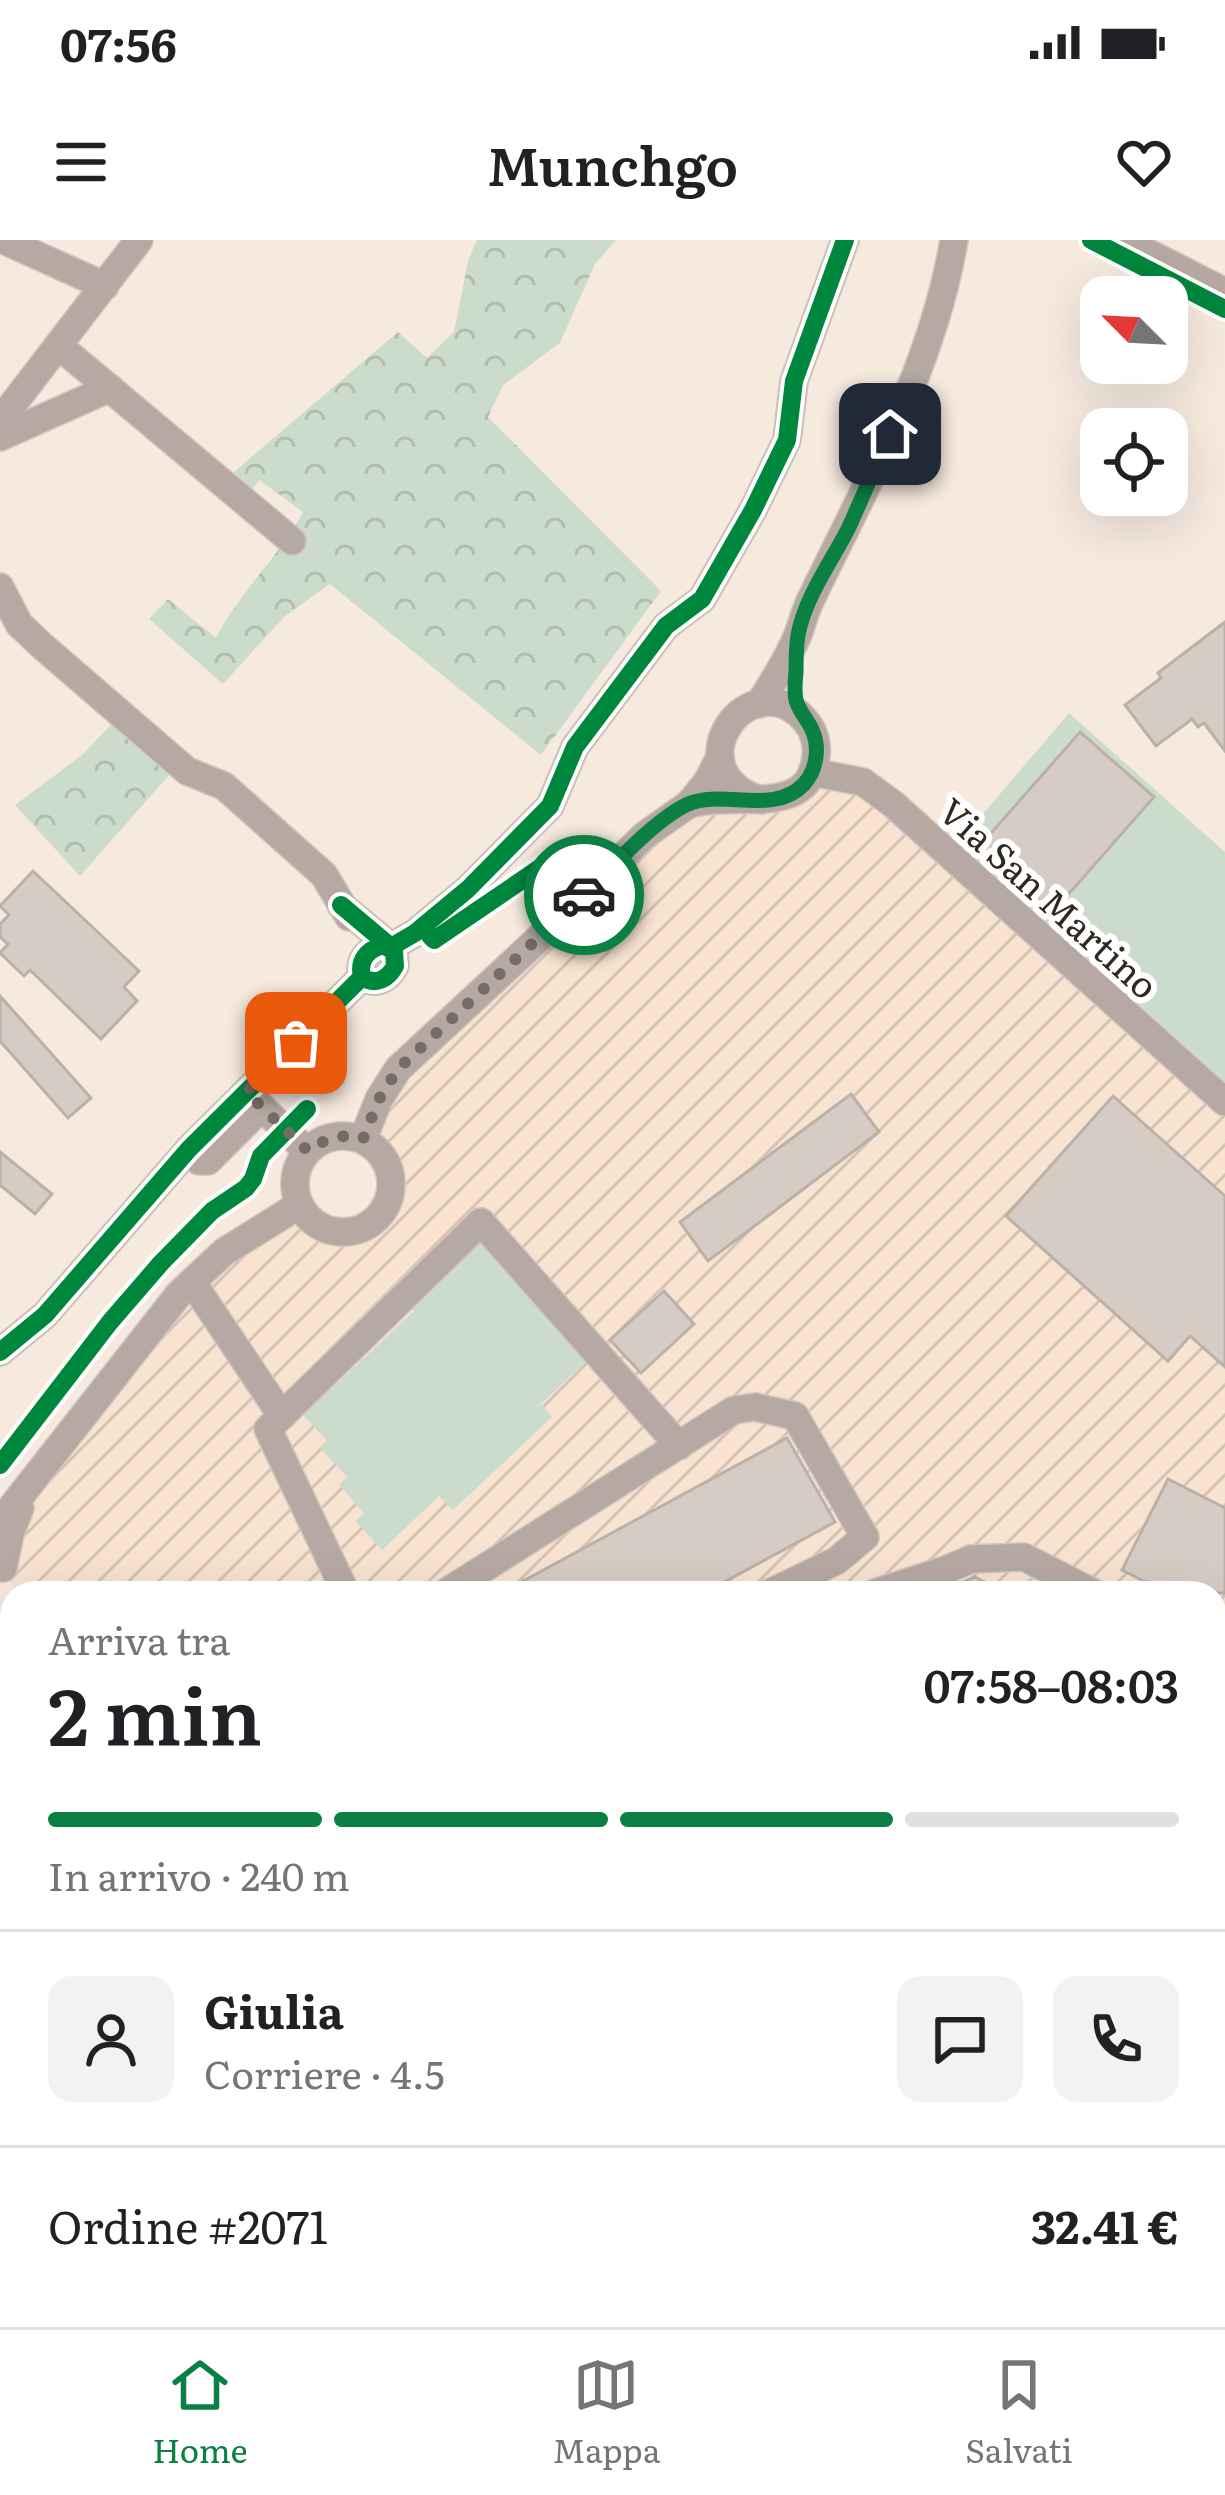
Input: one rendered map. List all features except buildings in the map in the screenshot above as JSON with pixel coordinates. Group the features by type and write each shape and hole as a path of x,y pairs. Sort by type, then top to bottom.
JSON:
{"street":[{"path":"3,240 105,286"},
{"path":"0,421 139,240"},
{"path":"391,947 416,933 468,889 550,806 575,747 666,626 702,599 787,440 794,381 845,240"},
{"path":"1132,242 1225,292"},
{"path":"759,704 798,634 903,406 956,247"},
{"path":"59,346 292,541"},
{"path":"0,437 110,388"},
{"path":"0,587 19,623 40,644 187,771 224,786 324,875 350,920 362,971 374,981 387,977 397,958 391,947 341,904"},
{"path":"689,804 777,799 803,785 812,772 816,757 813,731 797,706 795,693 798,634"},
{"path":"363,1139 398,1069 645,835 689,804 720,758 725,729 734,717 759,704 774,703 789,707 813,731"},
{"path":"720,758 734,786 761,800"},
{"name":"Via San Martino","path":"812,772 863,782 892,804 1225,1102"},
{"path":"0,1352 45,1316 189,1150 254,1099 362,971"},
{"path":"254,1099 308,1151"},
{"path":"329,1137 363,1139 388,1163 391,1194 383,1212 357,1231 322,1228 299,1205 295,1178 299,1164 308,1151 329,1137"},
{"path":"0,1522 179,1294 224,1252 299,1205"},
{"path":"340,1581 268,1429 481,1222 679,1446"},
{"path":"192,1282 282,1415"},
{"path":"464,1581 734,1410 755,1407 795,1416 865,1537 836,1561 795,1581"},
{"path":"7,1576 10,1534 26,1493"},
{"path":"942,1581 971,1558 1024,1557 1071,1581"}],"shaded area":[{"path":"838,775 1225,1102 1225,1581 10,1581 3,1568 25,1493 179,1294 299,1205 322,1228 339,1233 372,1224 391,1194 392,1178 388,1163 363,1139 379,1099 689,804"}],"green space":[{"path":"477,240 616,240 595,264 560,343 503,385 488,417 661,591 541,755 330,584 285,616 223,684 149,619 168,599 216,638 303,512 259,480 247,496 228,477 398,332 427,358 454,332 468,261"},
{"path":"1069,713 1225,852 1225,1082 959,842"},
{"path":"111,725 169,775 80,876 15,805 82,755"},
{"path":"479,1240 589,1359 541,1404 552,1417 453,1510 439,1496 382,1550 355,1521 364,1513 339,1485 347,1477 320,1448 327,1441 303,1415 414,1311 409,1305"}],"cycle path":[{"path":"341,905 391,947 468,889 550,806 575,747 666,626 702,599 753,510 787,440 794,381 845,240"},
{"path":"1091,240 1225,309"},
{"path":"430,936 434,940 556,857 575,855"},
{"path":"0,1352 45,1315 189,1149 362,977 361,966 368,953 383,945 394,951 395,966 385,978 362,977"},
{"path":"0,1465 110,1322 212,1211 246,1188 261,1156 307,1109"}],"way so far":[{"path":"296,1043 246,1092 308,1151 329,1137 363,1139 398,1069 584,895"}],"route":[{"path":"584,895 645,835 689,804 777,799 803,785 812,772 816,742 795,693 798,634 890,434"}]}
